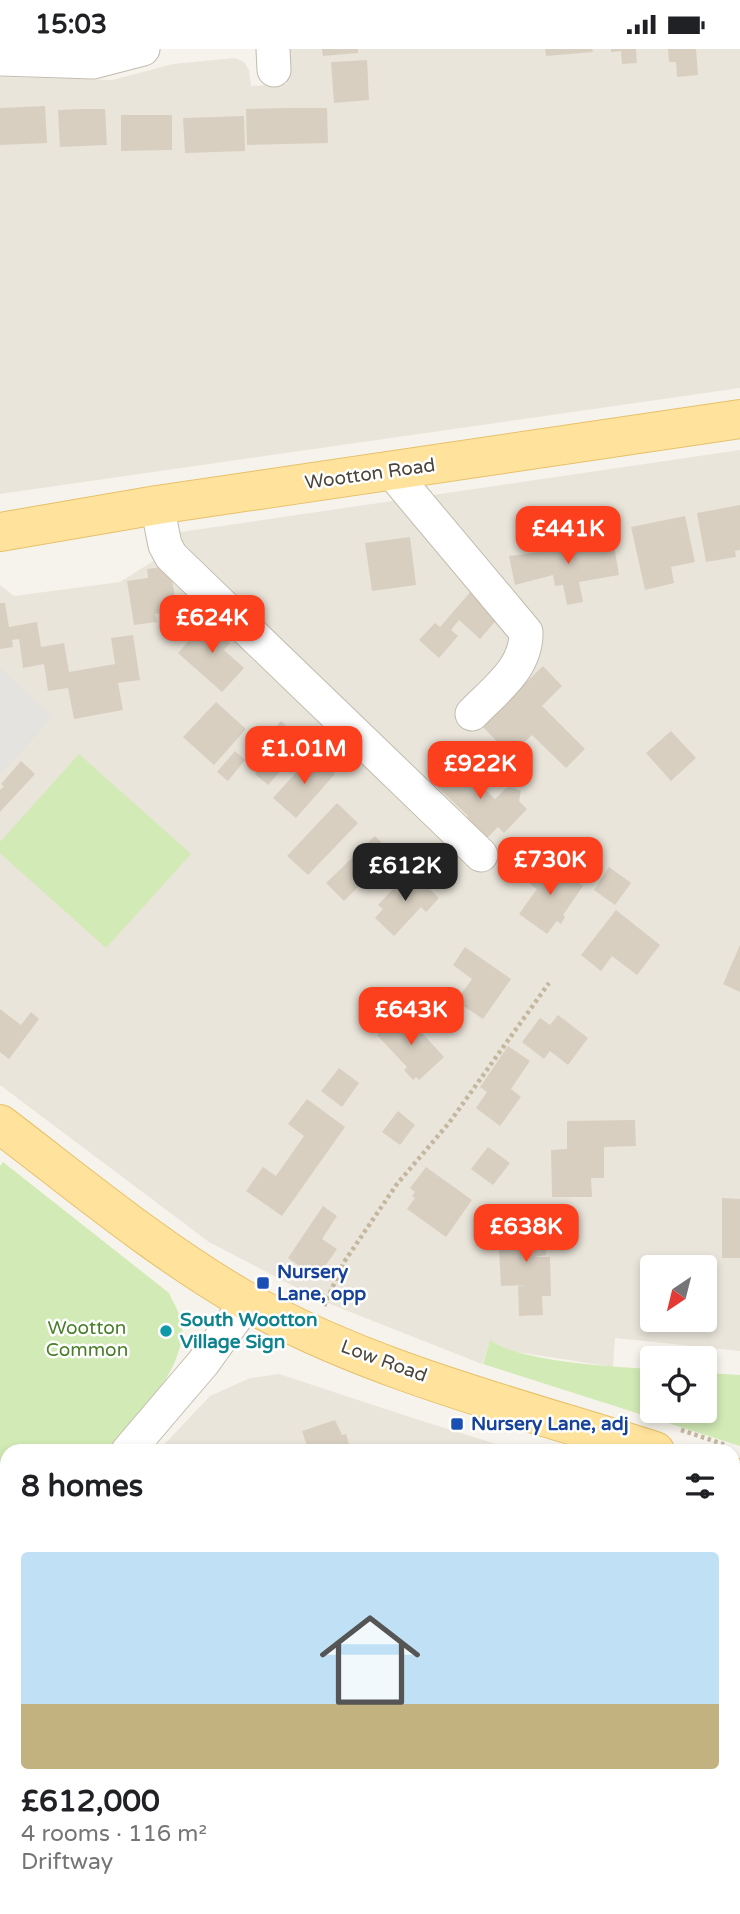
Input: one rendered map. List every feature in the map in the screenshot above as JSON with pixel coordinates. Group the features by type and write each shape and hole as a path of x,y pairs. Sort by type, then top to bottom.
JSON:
{"main road":[{"name":"Wootton Road","path":"0,532 156,505 740,419"},
{"name":"Low Road","path":"0,1124 143,1232 247,1301 322,1311 355,1352 475,1394 666,1440"}],"street":[{"path":"0,59 93,62 143,49"},
{"path":"391,471 526,632 524,655 519,665 472,714"},
{"path":"156,505 164,545 171,556 481,855"},
{"path":"134,1444 203,1363 247,1301"}],"path":[{"path":"322,1311 344,1262 397,1184 449,1123 549,983"}],"shaded area":[{"path":"286,49 740,49 740,388 0,494 0,77 112,80 173,64 235,58 244,62 249,70 251,86 287,84"},
{"path":"740,450 740,1351 717,1349 717,1346 615,1338 613,1367 511,1351 490,1341 482,1364 320,1300 209,1242 0,1085 0,585 14,596 120,582 158,558 174,533"},
{"path":"0,668 53,717 0,774"},
{"path":"279,1374 496,1444 165,1444 210,1396 250,1378"}],"green space":[{"path":"79,754 191,854 106,948 0,853 0,842"},
{"name":"Wootton Common","path":"3,1162 169,1293 179,1312 182,1324 177,1357 158,1392 118,1444 0,1444 0,1166"},
{"path":"490,1340 523,1354 544,1358 640,1368 640,1414 483,1364"},
{"path":"717,1374 740,1375 740,1444 668,1423 717,1423"}],"building":[{"path":"322,49 358,49 358,53 323,56"},
{"path":"545,49 592,49 593,52 546,56"},
{"path":"611,49 636,49 637,63 622,64 621,51 611,52"},
{"path":"668,49 696,49 698,75 677,77 676,62 669,62"},
{"path":"367,60 369,100 334,103 331,62"},
{"path":"45,106 47,143 0,145 0,108"},
{"path":"327,108 328,143 247,145 246,109"},
{"path":"105,109 107,145 60,147 58,110"},
{"path":"121,115 172,115 172,150 121,151"},
{"path":"244,116 245,151 185,153 183,118"},
{"path":"740,505 740,550 735,551 736,557 706,562 697,513"},
{"path":"685,516 695,562 671,567 674,583 645,590 631,527"},
{"path":"410,537 416,585 372,591 365,543"},
{"path":"574,537 576,546 613,539 619,575 579,582 583,602 567,605 563,585 555,586 553,575 515,585 509,556 548,551 548,548 562,546 561,539"},
{"path":"170,566 177,610 155,614 157,622 134,625 127,581 148,578 147,569"},
{"path":"472,590 501,615 480,639 459,620 451,630 458,636 439,658 419,640 435,623 440,627"},
{"path":"0,603 5,603 9,627 37,622 41,647 64,643 69,672 115,664 111,638 133,635 140,680 118,683 123,710 74,719 68,688 48,691 44,664 23,668 19,639 12,640 13,647 0,649"},
{"path":"213,613 223,622 216,630 230,643 224,650 244,668 222,692 178,653"},
{"path":"543,666 562,686 542,706 585,749 566,768 532,735 511,756 482,726"},
{"path":"216,702 246,729 214,765 183,737"},
{"path":"281,721 305,743 268,785 255,774 261,767 250,756"},
{"path":"671,731 696,758 671,781 646,753"},
{"path":"235,751 245,760 228,781 217,772"},
{"path":"313,754 335,774 296,818 273,798"},
{"path":"453,759 495,799 506,788 512,787 521,791 519,801 527,809 504,833 498,827 485,840 464,820 468,816 432,782"},
{"path":"21,761 35,774 0,812 0,790 4,786 1,784"},
{"path":"337,803 358,823 308,875 287,856"},
{"path":"375,836 400,861 375,886 368,877 344,901 326,883"},
{"path":"530,851 542,859 531,874 520,866"},
{"path":"547,860 583,886 563,915 565,917 561,924 557,921 547,934 519,914 537,889 530,884"},
{"path":"609,867 631,883 615,905 594,890"},
{"path":"410,871 439,898 426,912 421,907 394,936 375,918 383,909 378,905"},
{"path":"616,910 660,945 637,975 612,956 601,971 581,955"},
{"path":"740,945 740,992 723,984"},
{"path":"465,947 511,979 483,1019 456,1001 472,979 453,965"},
{"path":"0,1009 21,1025 31,1012 39,1019 9,1059 0,1052"},
{"path":"403,1012 444,1057 419,1080 416,1077 413,1080 404,1070 407,1067 377,1035"},
{"path":"558,1015 588,1038 568,1065 550,1051 544,1059 522,1042 540,1018 550,1025"},
{"path":"508,1046 530,1061 511,1089 521,1097 500,1126 476,1108 487,1092 480,1087"},
{"path":"339,1068 359,1083 342,1107 321,1091"},
{"path":"307,1099 345,1127 282,1216 246,1191 263,1167 276,1176 304,1136 288,1124"},
{"path":"398,1111 415,1125 400,1145 382,1132"},
{"path":"635,1120 636,1146 604,1147 604,1178 591,1178 592,1197 552,1197 551,1150 567,1149 567,1121"},
{"path":"488,1147 510,1163 493,1185 471,1169"},
{"path":"426,1167 472,1200 446,1237 407,1209 415,1198 412,1196 415,1192 410,1188"},
{"path":"722,1198 740,1199 740,1258 722,1258"},
{"path":"323,1206 337,1216 322,1239 337,1249 317,1278 288,1258"},
{"path":"512,1218 538,1218 538,1230 545,1230 546,1255 534,1257 550,1257 551,1296 542,1296 543,1315 519,1316 518,1286 527,1285 501,1286 498,1229 513,1229"},
{"path":"335,1420 342,1435 346,1434 349,1444 306,1444 302,1431"}],"place":[{"name":"Nursery Lane, opp","path":"263,1283"},
{"name":"South Wootton Village Sign","path":"166,1331"},
{"name":"Nursery Lane, adj","path":"457,1424"}]}
